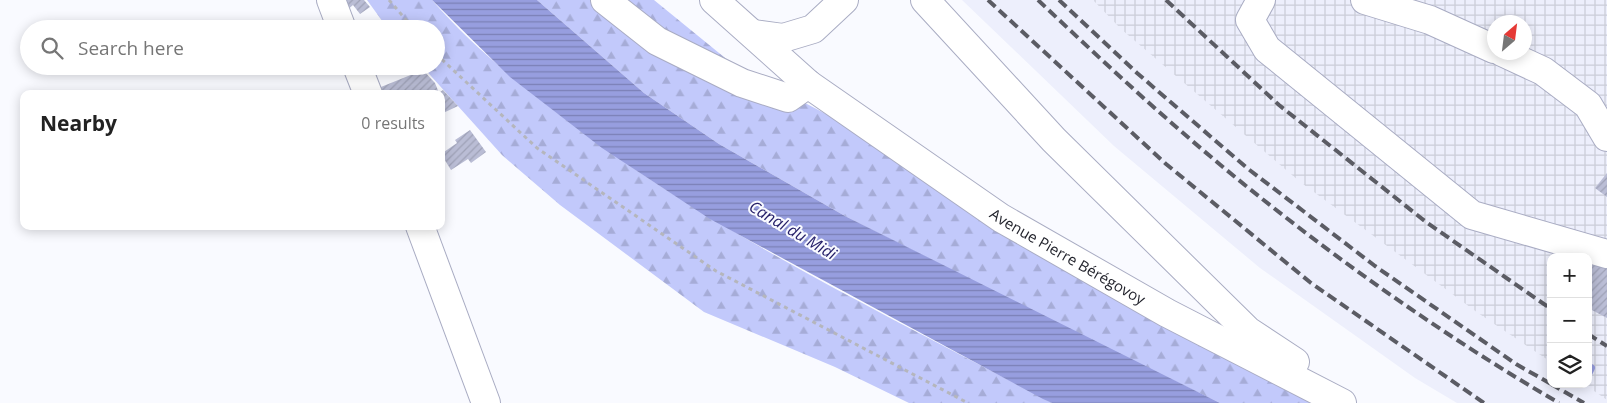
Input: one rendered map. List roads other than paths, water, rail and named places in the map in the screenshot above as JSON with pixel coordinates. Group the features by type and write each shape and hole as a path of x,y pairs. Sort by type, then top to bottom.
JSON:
{"main road":[{"path":"331,0 339,20"},
{"path":"605,0 657,41 742,83 788,98 808,84"},
{"name":"Avenue Pierre Bérégovoy","path":"714,0 808,84 1001,218 1167,313 1342,403"},
{"path":"753,34 783,38 813,29 844,0"},
{"path":"925,0 1054,140 1248,331 1356,403"},
{"path":"1262,0 1250,20 1267,48 1472,215 1607,254"},
{"path":"1365,0 1430,20 1487,46"},
{"path":"1519,60 1543,71 1588,105 1607,137"},
{"path":"361,75 366,90"},
{"path":"421,230 486,403"}],"water":[{"name":"Canal du Midi","path":"432,0 537,0 644,93 719,144 845,216 1220,403 1052,403 1043,399 710,219 602,148 510,77"}],"railway":[{"path":"988,0 1166,164 1311,283 1484,403"},
{"path":"1038,0 1171,122 1217,162 1298,227 1427,320 1559,403"},
{"path":"1059,0 1137,73 1247,168 1375,266 1516,364 1547,382"},
{"path":"1166,0 1279,105 1426,222 1547,306"},
{"path":"1592,337 1607,346"},
{"path":"1558,388 1584,403"}]}
